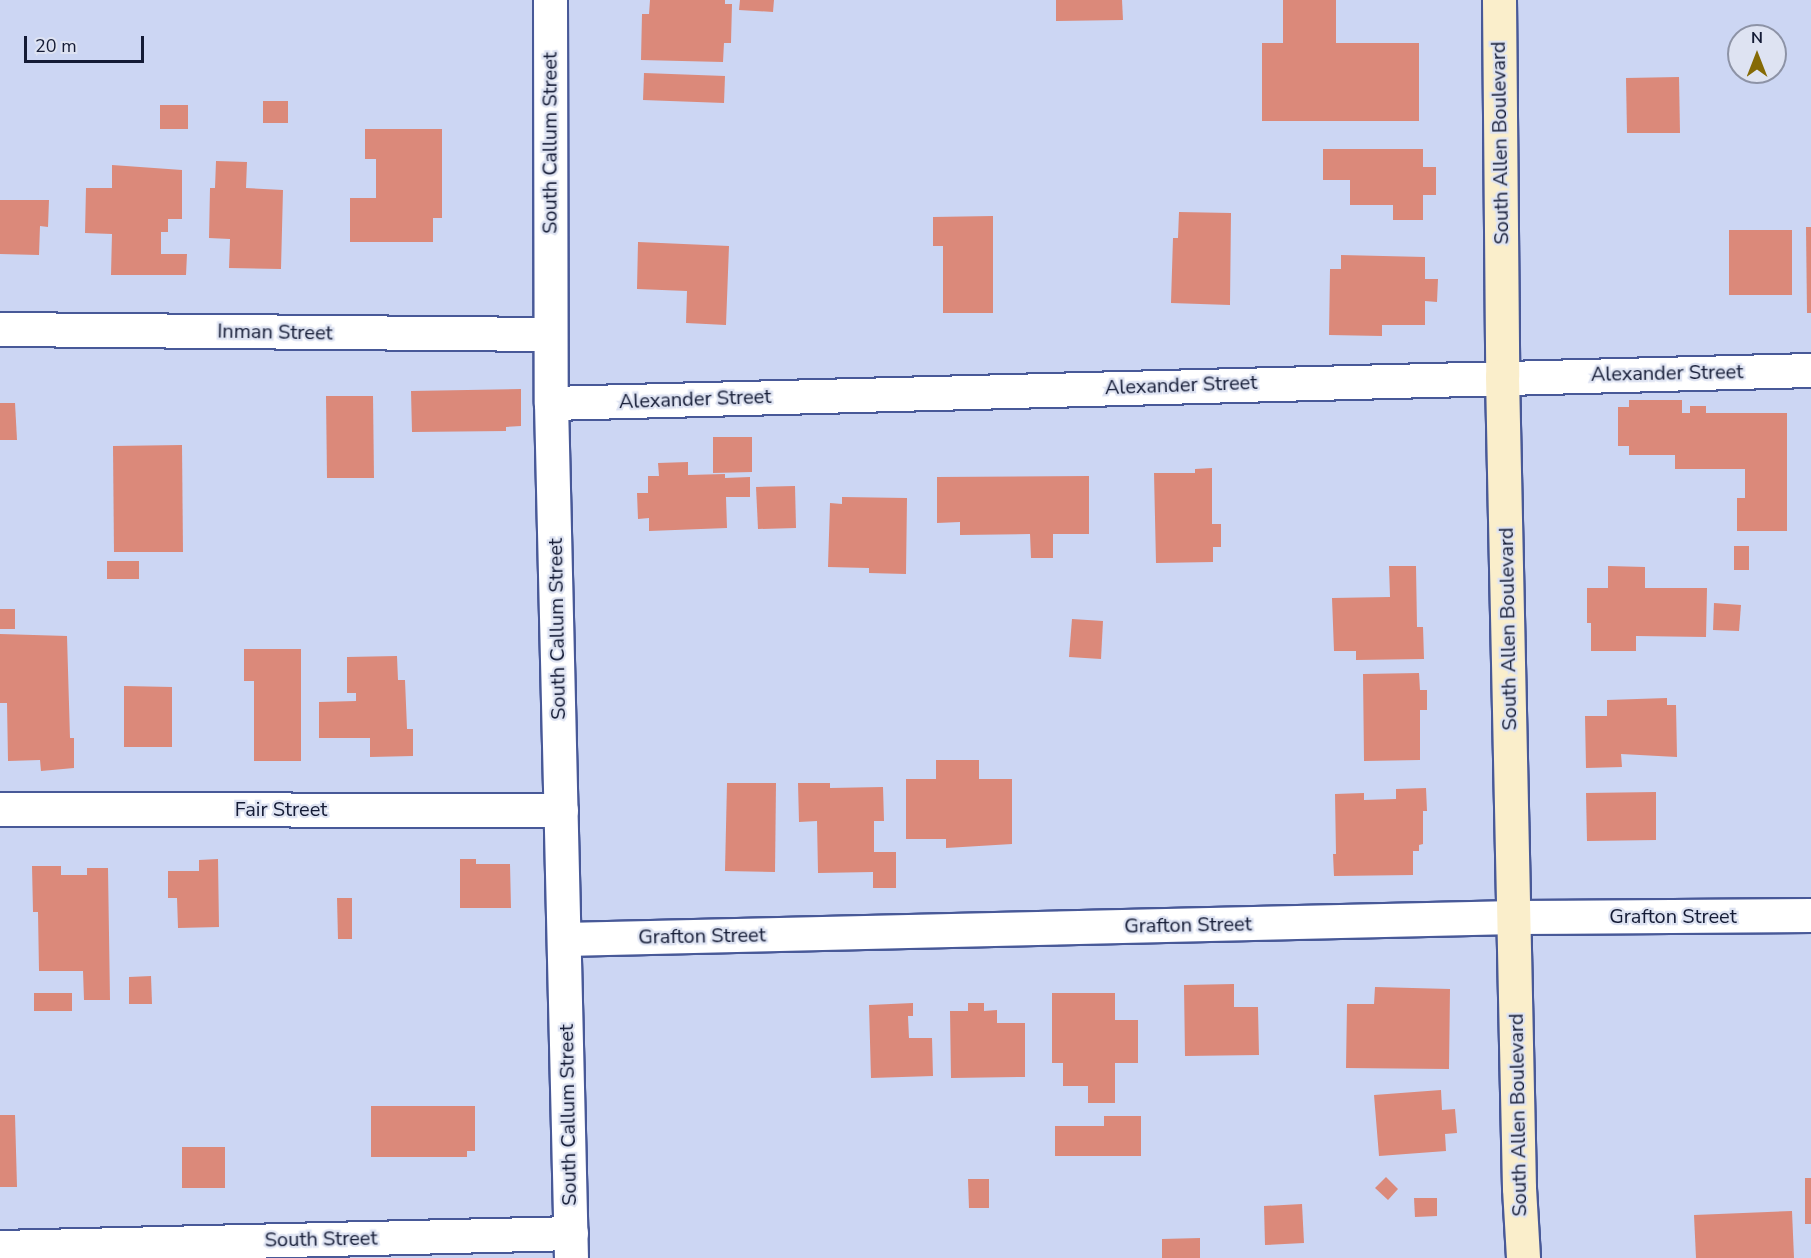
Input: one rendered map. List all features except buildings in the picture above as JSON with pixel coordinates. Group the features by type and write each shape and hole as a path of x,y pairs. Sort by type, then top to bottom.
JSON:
{"street":[{"name":"South Callum Street","path":"550,0 551,403 571,1246"},
{"name":"South Allen Boulevard","path":"1499,0 1502,376 1519,1188 1523,1258"},
{"name":"Inman Street","path":"0,329 550,334"},
{"name":"Alexander Street","path":"551,403 1502,376 1811,370"},
{"name":"Fair Street","path":"0,809 561,810"},
{"name":"Grafton Street","path":"564,939 1515,917 1811,915"},
{"name":"South Street","path":"0,1247 571,1246"}]}
